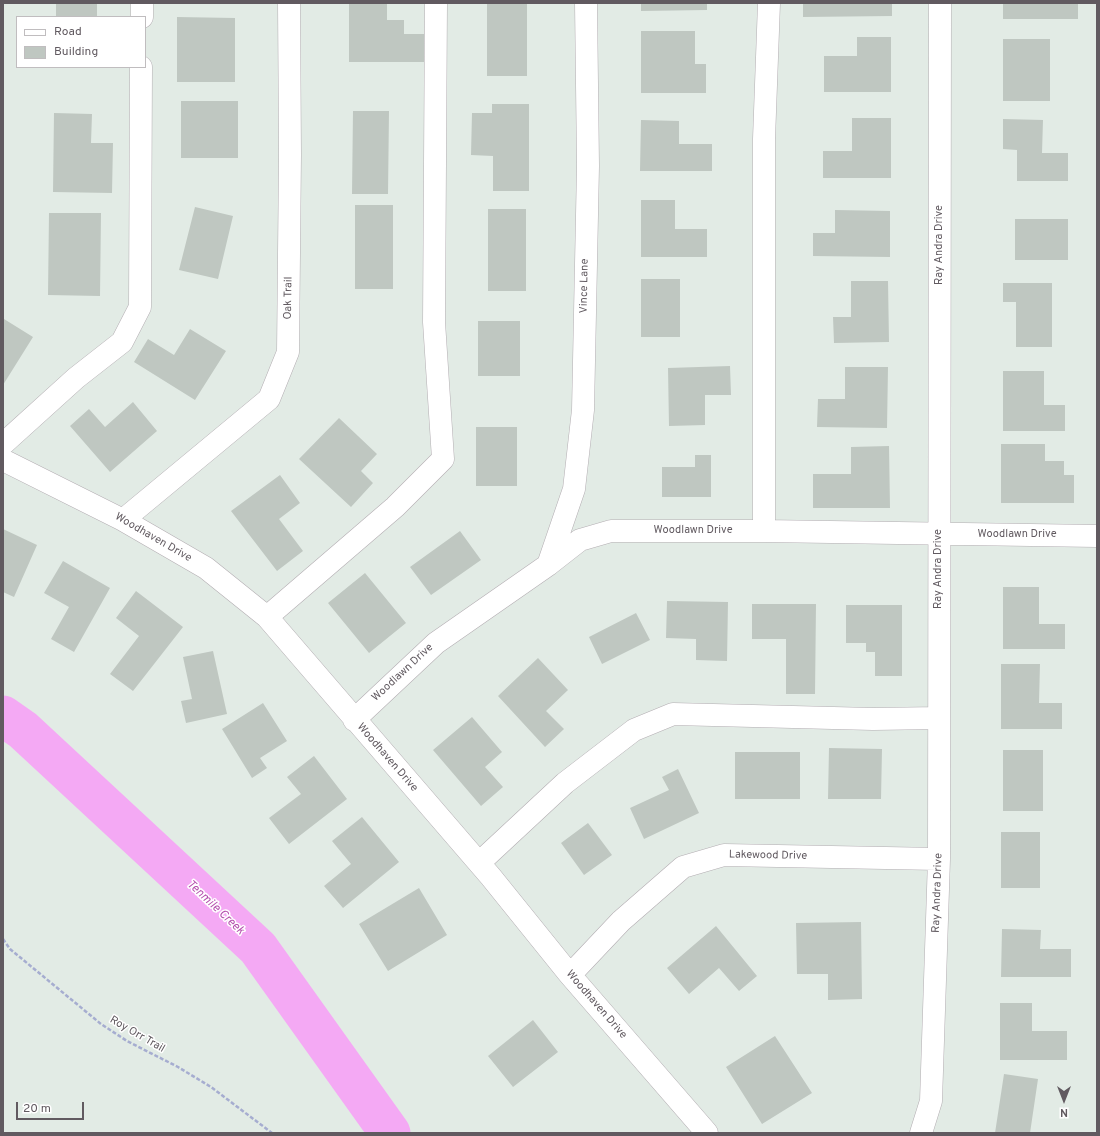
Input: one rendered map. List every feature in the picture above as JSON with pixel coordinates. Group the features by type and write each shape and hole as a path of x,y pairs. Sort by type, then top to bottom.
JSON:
{"street":[{"path":"142,3 142,16"},
{"name":"Oak Trail","path":"123,520 269,399 288,352 290,155 289,3"},
{"path":"267,617 395,507 443,459 434,322 436,3"},
{"name":"Vince Lane","path":"548,565 574,489 583,410 588,166 586,3"},
{"path":"764,531 764,139 769,3"},
{"name":"Ray Andra Drive","path":"921,1133 931,1101 939,859 940,3"},
{"path":"3,444 76,378 122,342 140,307 141,68"},
{"name":"Woodhaven Drive","path":"3,460 123,520 206,568 267,617 354,720 479,863 570,975 707,1133"},
{"name":"Woodlawn Drive","path":"354,720 436,643 548,565 580,540 611,531 764,531 940,535 1097,536"},
{"path":"479,863 564,783 634,730 673,714 873,719 939,718"},
{"name":"Lakewood Drive","path":"570,975 622,921 684,867 724,855 939,859"}],"path":[{"name":"Roy Orr Trail","path":"3,939 10,949 101,1024 127,1040 178,1067 210,1087 272,1133"}],"building":[{"path":"56,3 97,3 97,16 56,16"},
{"path":"349,3 387,3 387,20 404,20 404,34 424,34 424,62 349,62"},
{"path":"487,3 527,3 527,76 487,76"},
{"path":"641,3 707,3 707,10 641,11"},
{"path":"803,3 892,3 892,16 803,17"},
{"path":"1003,3 1078,3 1078,19 1003,19"},
{"path":"177,17 235,18 235,82 177,82"},
{"path":"641,31 695,31 695,64 706,64 706,93 641,93"},
{"path":"857,37 891,37 891,92 824,92 824,56 857,56"},
{"path":"1003,39 1050,39 1050,101 1003,101"},
{"path":"181,101 238,101 238,158 181,158"},
{"path":"492,104 529,104 529,191 493,191 493,156 471,155 472,113 492,113"},
{"path":"353,111 389,111 388,194 352,194"},
{"path":"54,113 92,114 91,143 113,143 112,193 53,192"},
{"path":"852,118 891,118 891,178 823,178 823,151 852,151"},
{"path":"1003,119 1043,120 1042,153 1068,153 1068,181 1017,181 1017,150 1003,149"},
{"path":"641,120 679,121 679,144 712,144 712,171 640,171"},
{"path":"641,200 675,200 675,229 707,229 707,257 641,257"},
{"path":"355,205 393,205 393,289 355,289"},
{"path":"195,207 233,216 218,279 179,270"},
{"path":"488,209 526,209 526,291 488,291"},
{"path":"835,210 890,211 890,257 813,256 813,233 835,233"},
{"path":"49,213 101,213 100,296 48,295"},
{"path":"1015,219 1068,219 1068,260 1015,260"},
{"path":"641,279 680,279 680,337 641,337"},
{"path":"851,281 888,281 889,342 834,343 833,317 851,317"},
{"path":"1003,283 1052,283 1052,347 1016,347 1016,302 1003,302"},
{"path":"4,319 33,337 3,385 3,320"},
{"path":"478,321 520,321 520,376 478,376"},
{"path":"190,329 226,351 195,400 134,362 148,339 174,355"},
{"path":"730,366 731,395 705,395 705,425 669,426 668,368"},
{"path":"845,367 888,367 887,428 817,427 818,399 845,399"},
{"path":"1003,371 1044,371 1044,405 1065,405 1065,431 1003,431"},
{"path":"133,402 157,431 110,472 70,426 89,409 105,427"},
{"path":"339,418 377,454 361,471 373,483 351,507 299,459"},
{"path":"476,427 517,427 517,486 476,486"},
{"path":"1001,444 1045,444 1045,461 1064,461 1064,475 1074,475 1074,503 1001,503"},
{"path":"889,446 890,508 813,508 813,474 851,474 851,447"},
{"path":"695,455 711,455 711,497 662,497 662,467 695,467"},
{"path":"280,475 300,503 279,519 303,551 277,571 231,511"},
{"path":"3,529 37,545 14,597 3,592"},
{"path":"460,531 481,560 431,595 410,567"},
{"path":"63,561 110,588 74,652 51,639 69,607 44,593"},
{"path":"365,573 406,623 369,653 328,603"},
{"path":"1003,587 1039,587 1039,624 1065,624 1065,649 1003,649"},
{"path":"136,591 183,627 133,691 110,674 139,636 116,618"},
{"path":"667,601 728,602 727,661 696,660 696,639 666,638"},
{"path":"752,604 816,604 815,694 786,694 786,639 752,639"},
{"path":"846,605 902,605 902,676 875,676 875,652 866,652 866,643 846,643"},
{"path":"636,613 650,640 602,664 589,637"},
{"path":"213,651 227,714 186,723 181,701 192,699 183,657"},
{"path":"538,658 568,690 546,711 564,729 545,747 498,696"},
{"path":"1001,664 1040,664 1039,703 1062,703 1062,729 1001,729"},
{"path":"263,703 287,741 260,758 267,768 252,778 222,729"},
{"path":"472,717 502,752 485,767 503,787 481,806 433,750"},
{"path":"829,748 882,749 881,799 828,799"},
{"path":"1003,750 1043,750 1043,811 1003,811"},
{"path":"735,752 800,752 800,799 735,799"},
{"path":"314,756 347,799 289,844 269,818 301,794 287,777"},
{"path":"678,769 699,813 644,839 630,808 669,790 662,777"},
{"path":"362,817 399,862 343,908 324,886 351,864 332,841"},
{"path":"588,823 612,855 584,875 561,843"},
{"path":"1001,832 1040,832 1040,888 1001,888"},
{"path":"419,888 447,935 388,971 359,924"},
{"path":"861,922 862,999 828,1000 828,974 797,974 796,923"},
{"path":"716,926 757,976 739,991 719,968 689,994 667,968"},
{"path":"1002,929 1041,930 1040,949 1071,949 1071,977 1001,977"},
{"path":"1000,1003 1032,1003 1032,1031 1067,1031 1067,1060 1000,1060"},
{"path":"533,1020 558,1052 513,1087 488,1056"},
{"path":"775,1036 812,1093 762,1124 726,1067"},
{"path":"1004,1074 1038,1079 1030,1133 995,1133"}],"waterway":[{"name":"Tenmile Creek","path":"3,716 23,730 258,948 390,1133"}]}
